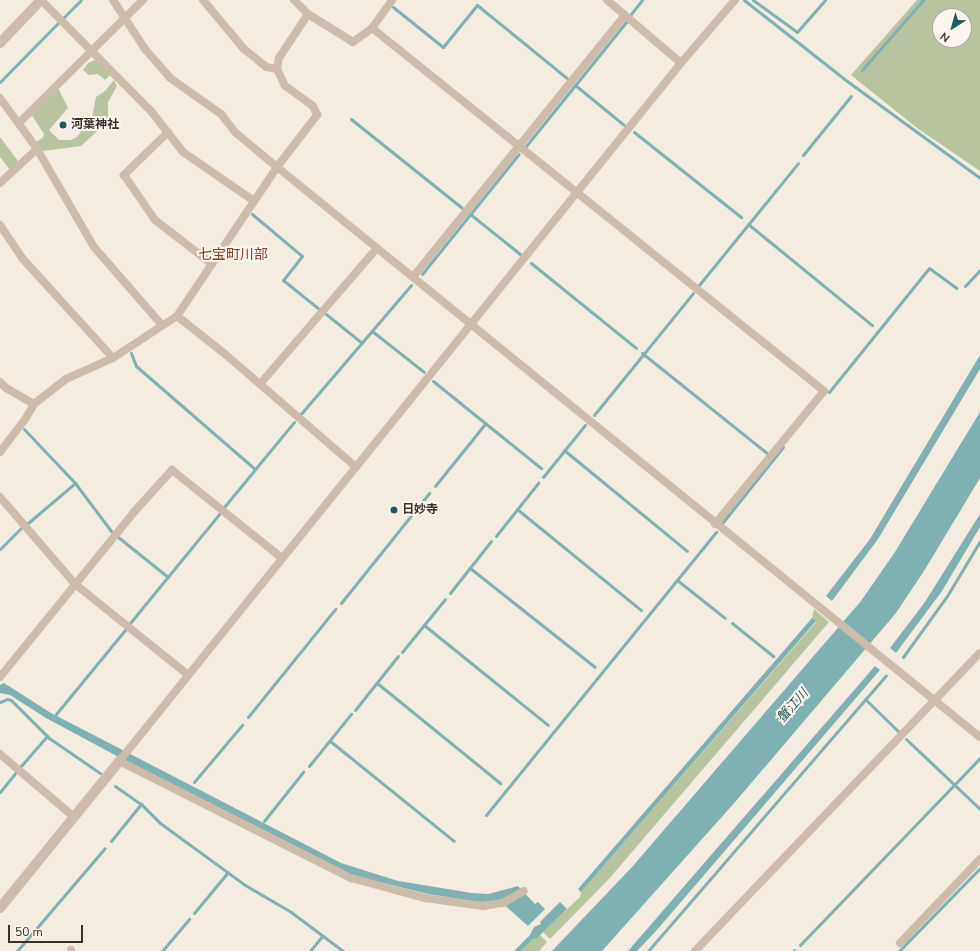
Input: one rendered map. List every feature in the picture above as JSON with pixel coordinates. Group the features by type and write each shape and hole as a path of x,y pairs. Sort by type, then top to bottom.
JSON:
{"street":[{"path":"0,43 41,0 151,111 183,152 254,201"},
{"path":"113,0 145,49 170,78 221,114 236,133 277,167 472,323 715,524 980,736"},
{"path":"19,123 143,0"},
{"path":"203,0 244,49 266,67 276,69"},
{"path":"294,0 308,14 352,42 372,28 392,0"},
{"path":"607,0 681,63"},
{"path":"0,908 681,63 735,0"},
{"path":"0,452 26,418 34,404 66,379 113,358 161,324 177,316 277,167 316,115 313,106 285,86 276,69 280,58 308,14"},
{"path":"413,277 625,16"},
{"path":"372,28 824,392 715,524"},
{"path":"0,98 37,149 94,247 161,324"},
{"path":"168,132 124,174 155,220 212,264"},
{"path":"0,183 37,149"},
{"path":"0,225 22,258 113,358"},
{"path":"260,384 377,248"},
{"path":"177,316 260,384 297,418 356,467"},
{"path":"0,382 6,388 34,404"},
{"path":"0,677 75,584 172,470 282,558"},
{"path":"0,497 75,584 188,675"},
{"path":"695,951 980,653"},
{"path":"0,754 74,817"},
{"path":"122,757 351,878 425,898 483,906 503,904 524,892"},
{"path":"900,943 980,860"}],"green space":[{"path":"917,0 980,0 980,171 917,128 851,75"},
{"path":"95,60 111,74 105,80 98,74 89,75 83,70 88,63"},
{"path":"114,80 117,86 108,102 108,121 81,146 43,151 36,142 43,138 44,134 31,114 58,88 68,108 49,130 59,140 71,140 77,137 92,117 96,97 105,91"},
{"path":"0,137 18,161 10,170 0,157"},
{"path":"814,609 829,622 608,880 550,939 543,932 580,897 581,892 816,622 812,618"},
{"path":"540,935 547,942 539,951 521,951 533,939"}],"water":[{"path":"980,355 980,369 878,539 832,601 826,596 870,539"},
{"name":"蟹江川","path":"980,412 980,478 924,571 896,613 736,801 602,951 552,951 632,867 861,601 895,552"},
{"path":"980,514 980,527 942,591 896,653 890,648 925,602"},
{"path":"812,618 816,621 581,892 578,889"},
{"path":"875,666 880,670 656,931 637,951 628,951"},
{"path":"4,683 51,713 341,863 398,881 472,893 488,894 518,886 535,904 538,902 545,909 528,926 500,901 479,902 428,894 351,875 128,762 46,718 10,695 0,693 0,685"},
{"path":"560,902 567,909 521,951 514,951 530,935 534,927 541,924 540,922"}],"waterway":[{"path":"63,18 81,0"},
{"path":"631,14 642,0"},
{"path":"744,0 847,81 980,178"},
{"path":"753,0 797,32 825,0"},
{"path":"862,70 923,0"},
{"path":"393,7 443,47 477,5 568,79"},
{"path":"526,146 627,21"},
{"path":"0,82 58,23"},
{"path":"575,85 624,125"},
{"path":"803,155 851,96"},
{"path":"351,119 462,208"},
{"path":"634,132 741,217"},
{"path":"422,274 519,154"},
{"path":"699,285 798,163"},
{"path":"252,214 302,256 283,280 319,309"},
{"path":"470,214 520,254"},
{"path":"748,224 872,325"},
{"path":"531,263 636,348"},
{"path":"829,392 929,268 957,288"},
{"path":"965,286 980,270"},
{"path":"300,415 411,285"},
{"path":"594,415 693,293"},
{"path":"326,314 362,343"},
{"path":"372,331 424,372"},
{"path":"131,353 136,366 255,469"},
{"path":"642,353 768,454"},
{"path":"433,381 541,468"},
{"path":"224,507 294,422"},
{"path":"435,486 484,425"},
{"path":"543,477 585,425"},
{"path":"24,429 75,483"},
{"path":"723,522 783,447"},
{"path":"564,450 687,551"},
{"path":"28,523 75,483 111,531"},
{"path":"496,536 538,483"},
{"path":"341,603 429,493"},
{"path":"517,509 641,610"},
{"path":"130,623 220,513"},
{"path":"0,549 21,528"},
{"path":"486,815 716,532"},
{"path":"118,537 168,577"},
{"path":"450,593 491,541"},
{"path":"903,657 947,596 980,541"},
{"path":"470,568 595,667"},
{"path":"677,580 725,618"},
{"path":"402,652 445,599"},
{"path":"248,717 335,609"},
{"path":"732,623 773,656"},
{"path":"424,625 548,725"},
{"path":"56,714 125,630"},
{"path":"355,710 398,656"},
{"path":"648,951 886,675"},
{"path":"377,683 500,783"},
{"path":"0,702 7,699 11,700 49,738 100,773"},
{"path":"865,699 899,732"},
{"path":"309,766 351,714"},
{"path":"194,782 242,725"},
{"path":"21,766 47,736"},
{"path":"906,739 980,809"},
{"path":"330,741 454,841"},
{"path":"800,945 980,758"},
{"path":"0,792 16,772"},
{"path":"264,821 303,772"},
{"path":"115,786 141,804 160,823 245,885 291,912 343,951"},
{"path":"111,841 141,804"},
{"path":"17,951 105,848"},
{"path":"899,951 980,868"},
{"path":"194,913 228,872"},
{"path":"162,951 189,919"},
{"path":"310,951 322,936"}],"place":[{"name":"河葉神社","path":"63,125"},
{"name":"日妙寺","path":"394,510"}],"district":[{"name":"七宝町川部","path":"233,255"}]}
